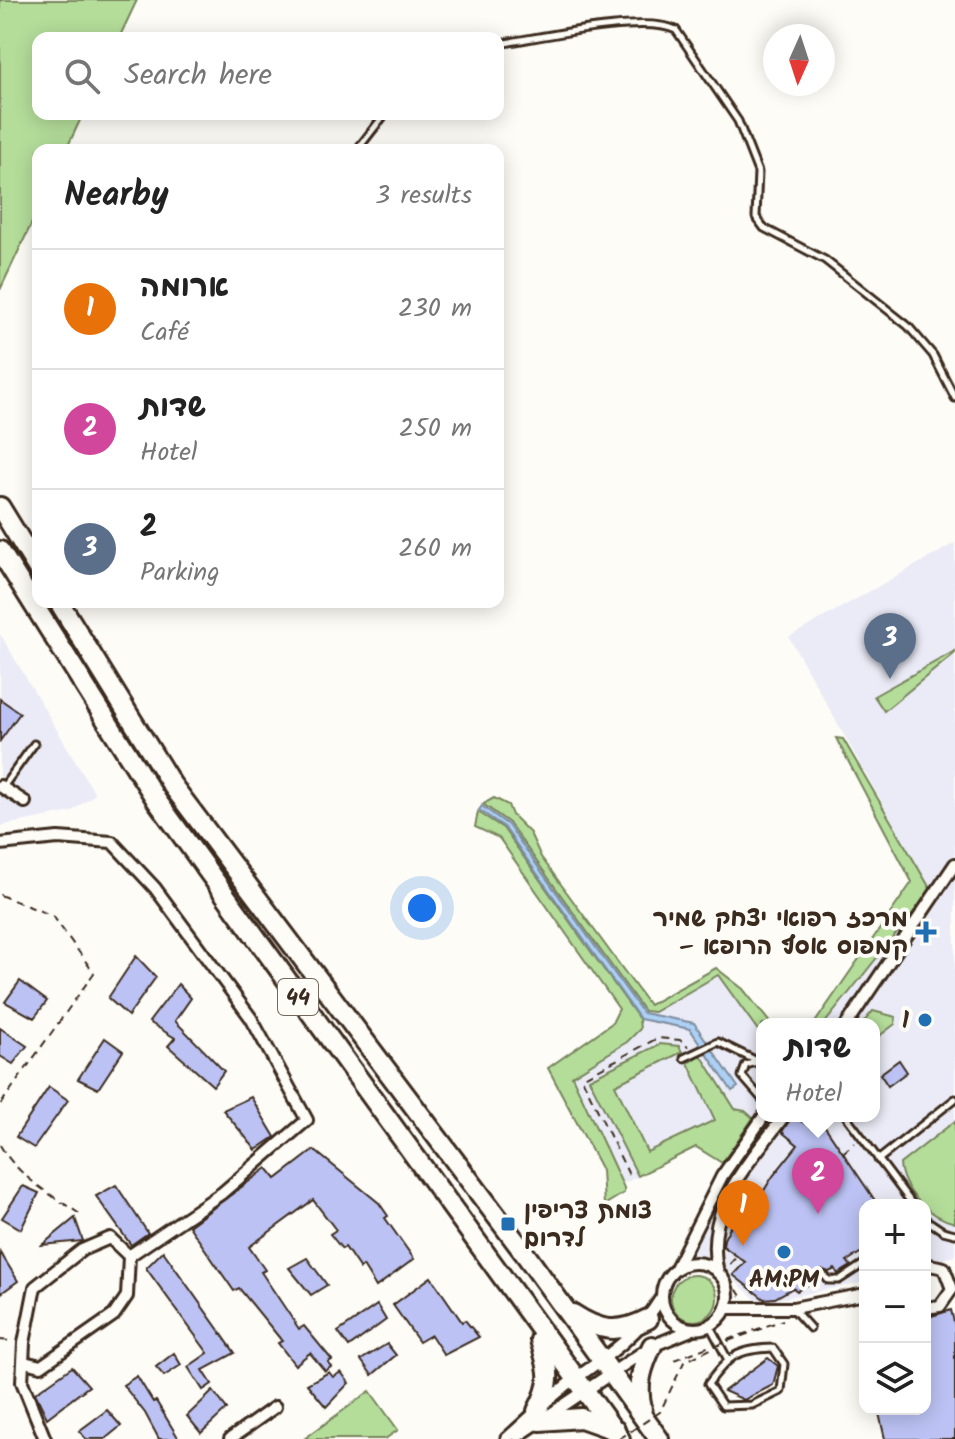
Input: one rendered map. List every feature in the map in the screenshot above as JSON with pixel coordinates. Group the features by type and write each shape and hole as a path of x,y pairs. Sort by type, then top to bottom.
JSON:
{"highway":[{"path":"5,515 32,531"},
{"path":"5,515 32,559"},
{"name":"44","path":"0,551 32,602"},
{"name":"44","path":"36,608 157,801 535,1326 618,1436"},
{"name":"44","path":"63,608 172,785 659,1439"},
{"path":"561,1306 603,1330 617,1331 648,1319"},
{"path":"535,1326 550,1375 549,1389 539,1416 581,1418 618,1436"},
{"path":"643,1415 638,1389 641,1370 652,1346"}],"street":[{"path":"1,787 25,802"},
{"path":"0,844 58,838 112,842 155,888 251,1018 307,1120 222,1193 129,1256"},
{"path":"850,1018 955,864"},
{"path":"844,1018 861,999"},
{"path":"607,1367 648,1319 722,1176 760,1122"},
{"path":"506,1439 521,1434 539,1416 607,1367 691,1330 710,1326 726,1308 728,1292 713,1242 716,1219 780,1122"},
{"path":"24,1362 41,1366 114,1315 127,1296 129,1256 110,1238 82,1250 35,1287 24,1343 22,1382 45,1439"},
{"path":"676,1268 698,1263 721,1272"},
{"path":"931,1265 944,1268 954,1284 946,1302 931,1306"},
{"path":"726,1308 793,1308 859,1295"},
{"path":"661,1298 670,1319 691,1330"},
{"path":"230,1439 275,1407"}],"lane":[{"path":"504,43 640,24 666,25 676,30 738,121 758,172 754,204 756,217 764,228 825,260 908,326 933,355 955,398"},
{"path":"362,144 380,120"},
{"path":"1,787 34,744"},
{"path":"684,1058 710,1043 723,1042 756,1061"},
{"path":"756,1063 748,1063 742,1076 756,1092"},
{"path":"878,1160 955,1099"},
{"path":"850,1122 908,1199"},
{"path":"931,1223 955,1234"},
{"path":"824,1275 828,1280 839,1280 859,1267"},
{"path":"793,1308 810,1328"},
{"path":"710,1326 727,1358"},
{"path":"773,1348 784,1364 781,1391 752,1405 723,1406 708,1384 727,1358 751,1349 773,1348"}],"path":[{"path":"0,895 53,916 94,973 0,1105"},
{"path":"629,1175 582,1078 658,1038 680,1040 696,1051"},
{"path":"843,1153 861,1137"},
{"path":"0,1145 7,1157 40,1187 83,1216"},
{"path":"721,1272 737,1256"},
{"path":"618,1436 660,1412 684,1362 767,1327"},
{"path":"756,1332 758,1338"}],"shaded area":[{"name":"מרכז רפואי יצחק שמיר – קמפוס אסף הרופא","path":"955,543 955,1256 931,1262 931,1199 859,1199 859,1283 760,1303 731,1278 682,1250 722,1164 696,1147 619,1186 551,1070 717,974 756,1029 756,1122 880,1122 880,1018 829,1018 931,890 789,637"},
{"path":"0,634 95,794 71,812 0,826"}],"green space":[{"path":"0,0 137,0 122,32 32,32 32,120 80,120 69,144 32,144 32,223 0,290"},
{"path":"955,653 884,711 874,696"},
{"path":"836,738 843,739 931,890 829,1018 818,1018 912,882"},
{"path":"494,798 508,805 512,815 530,833 541,857 649,1005 716,968 743,989 766,1018 756,1018 756,1028 718,975 654,1012 644,1011 509,823 483,804"},
{"path":"478,812 503,828 639,1019 640,1029 627,1042 572,1076 624,1188 624,1193 604,1205 602,1170 548,1068 612,1023 619,1009 499,838 475,827"},
{"path":"873,1011 896,1017 895,1024 880,1035 880,1018 867,1018"},
{"path":"660,1044 679,1046 682,1052 615,1085 647,1152 715,1120 688,1063 701,1055 735,1109 745,1111 753,1118 722,1163 696,1147 638,1176 589,1079"},
{"path":"955,1121 955,1223 931,1212 931,1199 917,1199 906,1184 900,1164"},
{"path":"694,1275 710,1282 717,1298 710,1314 694,1321 678,1314 671,1298 678,1282"},
{"path":"370,1391 398,1430 385,1439 304,1439"}],"water":[{"path":"482,806 508,825 643,1013 694,1023 738,1087 732,1091 690,1029 640,1019 504,827 479,810"}],"building":[{"path":"0,699 20,713 0,741"},
{"path":"136,956 156,977 128,1016 108,998"},
{"path":"20,981 47,1001 34,1018 5,1002"},
{"path":"178,984 191,998 175,1021 224,1071 213,1086 168,1046 175,1038 149,1022"},
{"path":"0,1028 27,1046 13,1064 0,1056"},
{"path":"105,1038 123,1051 98,1089 78,1079"},
{"path":"899,1060 907,1072 888,1086 880,1074"},
{"path":"49,1087 68,1100 34,1148 16,1137"},
{"path":"251,1097 275,1137 256,1150 223,1110"},
{"path":"788,1122 802,1122 813,1128 818,1122 822,1122 874,1199 859,1199 859,1254 847,1261 851,1266 838,1274 835,1269 829,1272 822,1270 819,1278 797,1291 793,1288 775,1298 764,1299 733,1275 745,1262 723,1246 724,1239 734,1219 743,1224 773,1176 798,1145 782,1132"},
{"path":"314,1150 379,1203 388,1216 385,1218 414,1259 376,1287 363,1266 360,1269 345,1247 342,1249 330,1234 336,1230 313,1200 249,1247 265,1270 261,1272 299,1329 304,1326 332,1360 328,1362 331,1367 325,1371 310,1353 295,1365 278,1343 282,1341 239,1288 234,1291 189,1226 267,1168 276,1179"},
{"path":"116,1185 148,1233 131,1245 96,1196"},
{"path":"23,1186 39,1193 21,1229 2,1218"},
{"path":"75,1218 83,1241 42,1245"},
{"path":"163,1251 235,1353 203,1370 212,1384 203,1390 188,1367 208,1353 146,1268"},
{"path":"0,1252 18,1281 0,1294"},
{"path":"307,1258 327,1285 311,1295 289,1268"},
{"path":"431,1277 462,1322 465,1320 479,1337 444,1355 431,1335 419,1342 393,1305"},
{"path":"377,1305 386,1320 349,1347 338,1332"},
{"path":"951,1310 955,1326 955,1439 885,1439 879,1415 931,1415 931,1316"},
{"path":"387,1344 396,1355 372,1375 361,1360"},
{"path":"174,1353 181,1365 164,1376 156,1367"},
{"path":"768,1358 778,1366 773,1385 744,1400 724,1391"},
{"path":"72,1367 89,1386 47,1418 35,1393"},
{"path":"329,1372 333,1377 341,1372 349,1383 326,1407 307,1384"},
{"path":"137,1376 179,1439 159,1439 145,1413 123,1385"},
{"path":"213,1391 227,1409 201,1433 187,1416"},
{"path":"107,1410 121,1426 105,1439 86,1439 79,1431"}],"place":[{"name":"2","path":"890,679"},
{"name":"מרכז רפואי יצחק שמיר – קמפוס אסף הרופא","path":"926,932"},
{"name":"1","path":"925,1020"},
{"name":"שדות","path":"818,1214"},
{"name":"צומת צריפין לדרום","path":"508,1224"},
{"name":"ארומה","path":"743,1246"},
{"name":"AM:PM","path":"784,1252"}]}
